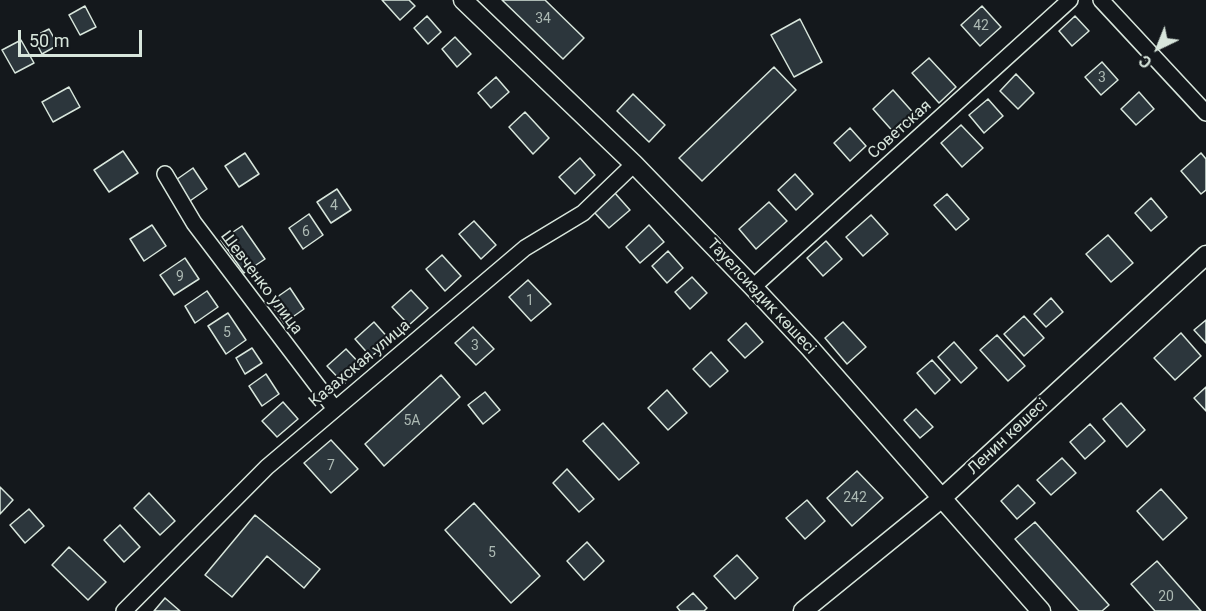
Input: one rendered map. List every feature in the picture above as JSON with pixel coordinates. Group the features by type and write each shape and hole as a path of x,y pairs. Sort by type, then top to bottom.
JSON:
{"street":[{"name":"Тауелсиздик көшесі","path":"463,0 634,164 753,287 1041,611"},
{"name":"Советская","path":"753,287 1070,0"},
{"path":"1101,0 1206,113"},
{"name":"Казахская улица","path":"124,611 267,467 525,248 583,213 634,164"},
{"name":"Шевченко улица","path":"165,174 194,223 335,409"},
{"name":"Ленин көшесі","path":"803,611 942,498 1206,255"}],"building":[{"path":"382,0 409,0 415,6 400,20"},
{"path":"502,0 545,0 584,38 563,59"},
{"path":"85,6 96,27 80,35 69,15"},
{"path":"982,6 1001,27 980,46 961,25"},
{"path":"427,16 441,32 428,44 414,28"},
{"path":"1075,16 1089,31 1072,46 1059,31"},
{"path":"800,19 822,62 794,77 771,35"},
{"path":"49,29 58,45 42,54 33,37"},
{"path":"455,37 471,54 457,67 442,49"},
{"path":"21,40 34,63 15,73 2,50"},
{"path":"929,58 956,87 939,103 912,73"},
{"path":"1102,62 1118,80 1101,95 1085,77"},
{"path":"774,67 796,90 702,181 679,158"},
{"path":"1016,74 1034,93 1018,109 1000,91"},
{"path":"496,77 509,92 491,108 478,93"},
{"path":"69,87 80,107 53,122 42,102"},
{"path":"893,90 917,117 897,136 873,109"},
{"path":"1139,92 1154,109 1136,125 1121,109"},
{"path":"633,94 665,125 649,142 617,111"},
{"path":"988,99 1003,116 984,133 969,115"},
{"path":"525,112 549,138 533,154 509,127"},
{"path":"961,125 983,148 962,167 941,143"},
{"path":"850,128 866,146 850,161 834,143"},
{"path":"123,151 138,173 109,192 94,170"},
{"path":"245,153 259,174 239,187 225,166"},
{"path":"1201,153 1206,159 1206,190 1201,194 1181,171"},
{"path":"580,158 595,175 575,194 559,177"},
{"path":"193,168 207,189 187,203 173,182"},
{"path":"795,174 813,194 796,210 778,190"},
{"path":"337,189 351,210 331,223 317,202"},
{"path":"614,192 630,210 609,228 593,211"},
{"path":"947,194 969,219 956,230 934,205"},
{"path":"1151,198 1167,217 1151,231 1135,213"},
{"path":"769,202 787,221 756,249 739,229"},
{"path":"309,214 323,235 303,249 289,228"},
{"path":"871,215 888,234 863,256 846,237"},
{"path":"474,221 496,245 481,259 459,234"},
{"path":"152,225 166,246 144,261 130,239"},
{"path":"649,225 664,242 640,263 626,247"},
{"path":"242,226 265,259 244,273 221,240"},
{"path":"1108,235 1133,263 1111,282 1086,254"},
{"path":"826,241 842,259 823,276 807,258"},
{"path":"668,251 683,268 667,283 652,266"},
{"path":"442,255 461,276 445,291 426,269"},
{"path":"185,258 199,279 174,295 160,275"},
{"path":"692,277 707,293 690,309 675,292"},
{"path":"528,280 551,304 531,321 509,297"},
{"path":"290,288 304,309 284,323 270,302"},
{"path":"411,290 428,308 409,325 392,307"},
{"path":"207,291 218,307 195,323 185,306"},
{"path":"1051,298 1063,312 1046,327 1034,314"},
{"path":"228,313 246,340 226,354 208,326"},
{"path":"1024,316 1044,338 1024,356 1004,334"},
{"path":"1206,320 1206,343 1194,330"},
{"path":"374,322 390,340 371,357 355,339"},
{"path":"843,322 866,347 847,364 825,338"},
{"path":"746,323 763,342 745,358 728,340"},
{"path":"473,327 494,349 476,365 455,343"},
{"path":"1181,333 1201,356 1175,380 1154,358"},
{"path":"997,335 1025,366 1008,381 980,350"},
{"path":"954,342 977,368 961,383 938,357"},
{"path":"252,348 262,363 245,374 236,358"},
{"path":"346,349 363,367 344,384 327,366"},
{"path":"711,352 728,371 710,387 693,369"},
{"path":"932,360 950,380 935,394 917,373"},
{"path":"266,374 279,394 262,406 249,386"},
{"path":"441,375 460,397 384,466 365,444"},
{"path":"1206,387 1206,411 1194,398"},
{"path":"667,390 687,413 668,430 648,408"},
{"path":"485,392 500,410 483,424 468,405"},
{"path":"283,402 298,419 277,437 262,421"},
{"path":"1121,403 1145,430 1127,447 1103,419"},
{"path":"916,409 933,427 920,438 904,420"},
{"path":"603,423 639,463 619,480 583,441"},
{"path":"1090,424 1105,441 1085,459 1070,442"},
{"path":"331,440 358,469 331,493 304,463"},
{"path":"1062,458 1076,473 1051,495 1037,480"},
{"path":"567,469 594,499 579,512 553,483"},
{"path":"857,471 883,498 852,526 827,498"},
{"path":"1018,485 1035,503 1017,519 1001,501"},
{"path":"0,487 13,500 0,514"},
{"path":"1161,489 1187,518 1163,540 1137,511"},
{"path":"149,493 175,521 160,535 134,508"},
{"path":"807,500 825,521 805,539 786,518"},
{"path":"474,503 540,576 511,603 445,530"},
{"path":"29,509 44,526 25,543 10,525"},
{"path":"255,515 320,569 304,588 267,556 232,597 205,575"},
{"path":"1035,522 1109,605 1102,611 1079,611 1015,539"},
{"path":"120,525 140,547 124,562 104,540"},
{"path":"587,542 604,561 584,580 567,561"},
{"path":"69,547 106,582 88,600 52,565"},
{"path":"737,555 758,578 735,599 714,576"},
{"path":"1157,561 1201,611 1155,611 1131,584"},
{"path":"693,593 707,608 704,611 680,611 677,607"},
{"path":"165,598 180,611 154,611"}]}
